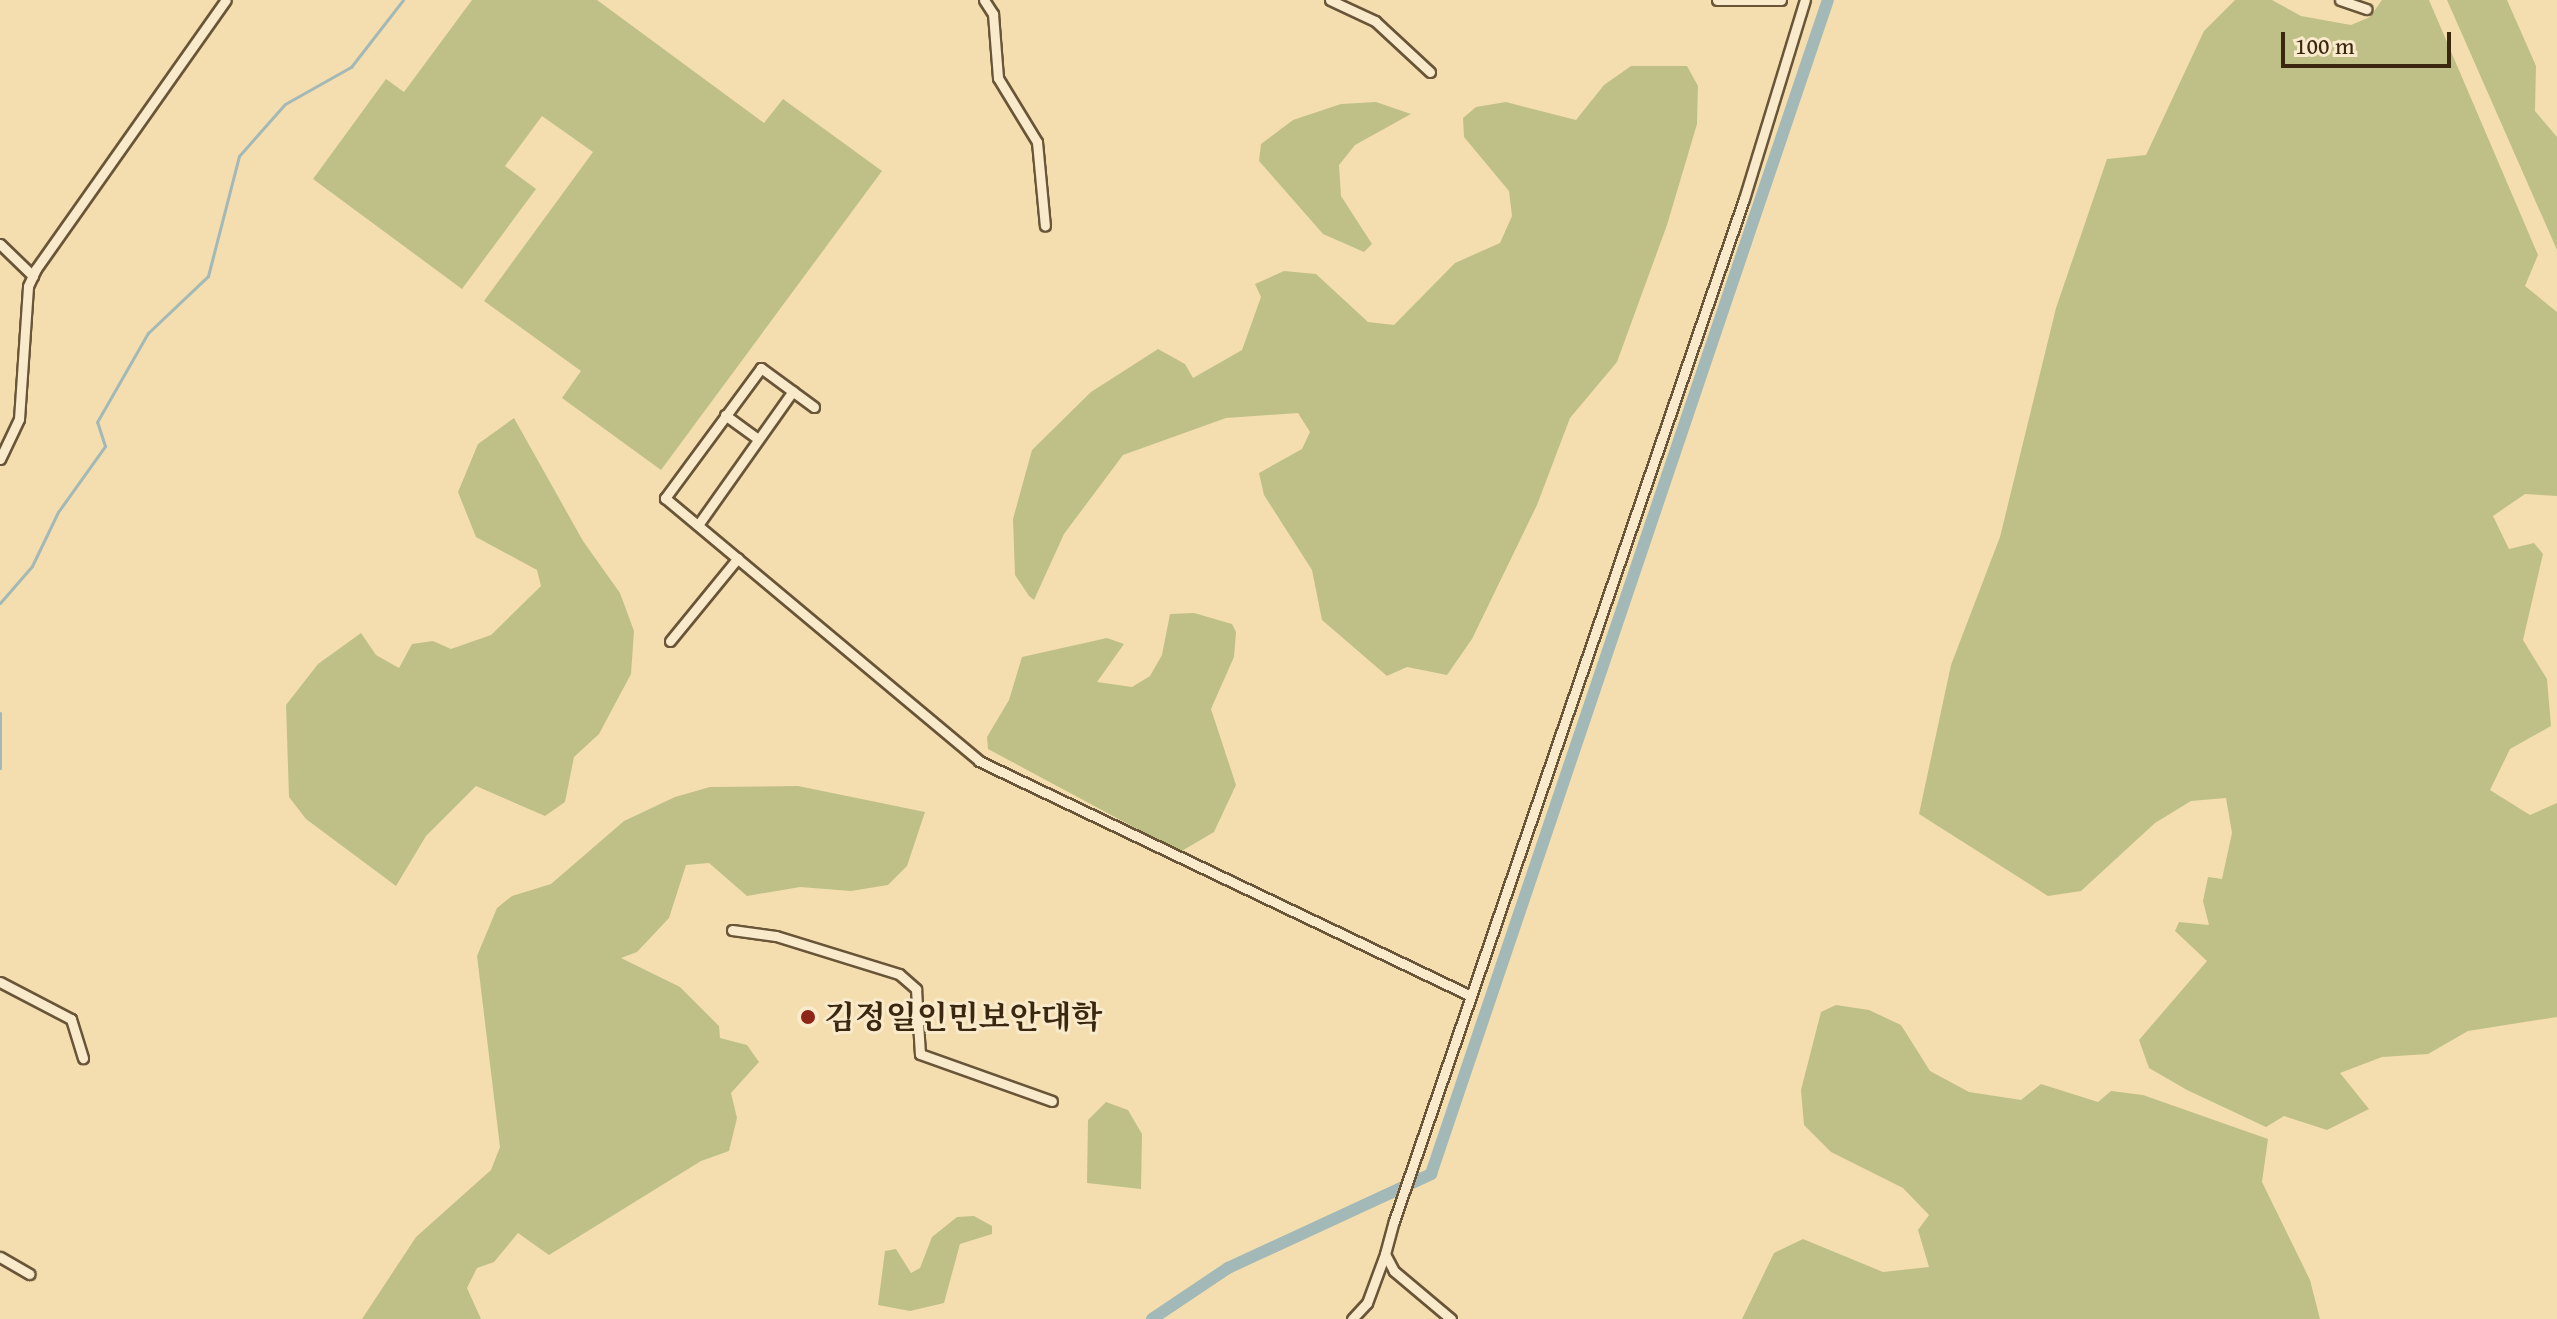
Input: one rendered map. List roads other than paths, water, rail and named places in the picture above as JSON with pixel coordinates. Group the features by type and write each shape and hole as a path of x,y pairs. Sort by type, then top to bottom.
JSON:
{"street":[{"path":"0,459 19,419 33,276 226,0"},
{"path":"984,0 993,14 998,78 1037,142 1045,226"},
{"path":"1330,0 1375,21 1430,72"},
{"path":"1717,0 1781,0"},
{"path":"1352,1319 1367,1303 1385,1254 1744,199 1805,0"},
{"path":"2340,0 2366,9"},
{"path":"0,244 33,276"},
{"path":"814,407 761,368 667,489 665,498 979,761 1471,996"},
{"path":"698,525 793,391"},
{"path":"725,415 758,439"},
{"path":"670,641 738,558"},
{"path":"732,930 776,936 899,974 916,989 920,1054 1052,1101"},
{"path":"0,982 71,1019 83,1058"},
{"path":"1385,1254 1413,1291 1451,1319"},
{"path":"0,1257 30,1274"}],"waterway":[{"path":"0,603 32,566 58,512 105,446 97,422 148,333 208,276 239,156 285,104 351,67 403,0"},
{"path":"1152,1319 1228,1268 1431,1174 1828,0"},
{"path":"0,713 0,768"}],"place":[{"name":"김정일인민보안대학","path":"808,1017"}]}
